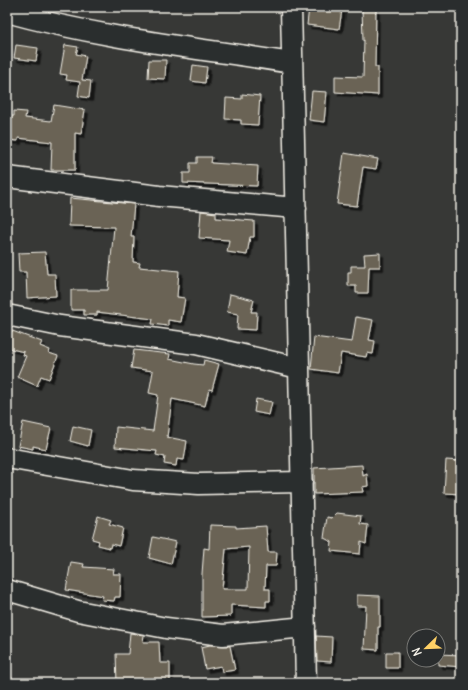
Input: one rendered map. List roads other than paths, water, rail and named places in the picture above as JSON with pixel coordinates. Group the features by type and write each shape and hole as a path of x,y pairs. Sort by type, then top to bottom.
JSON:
{"street":[{"path":"291,7 306,683"},
{"path":"7,12 84,30 123,37 292,63"},
{"path":"7,177 159,196 296,208"},
{"path":"7,315 60,326 196,344 299,368"},
{"path":"7,458 133,480 199,484 302,482"},
{"path":"7,590 78,611 166,628 223,635 305,627"}]}
